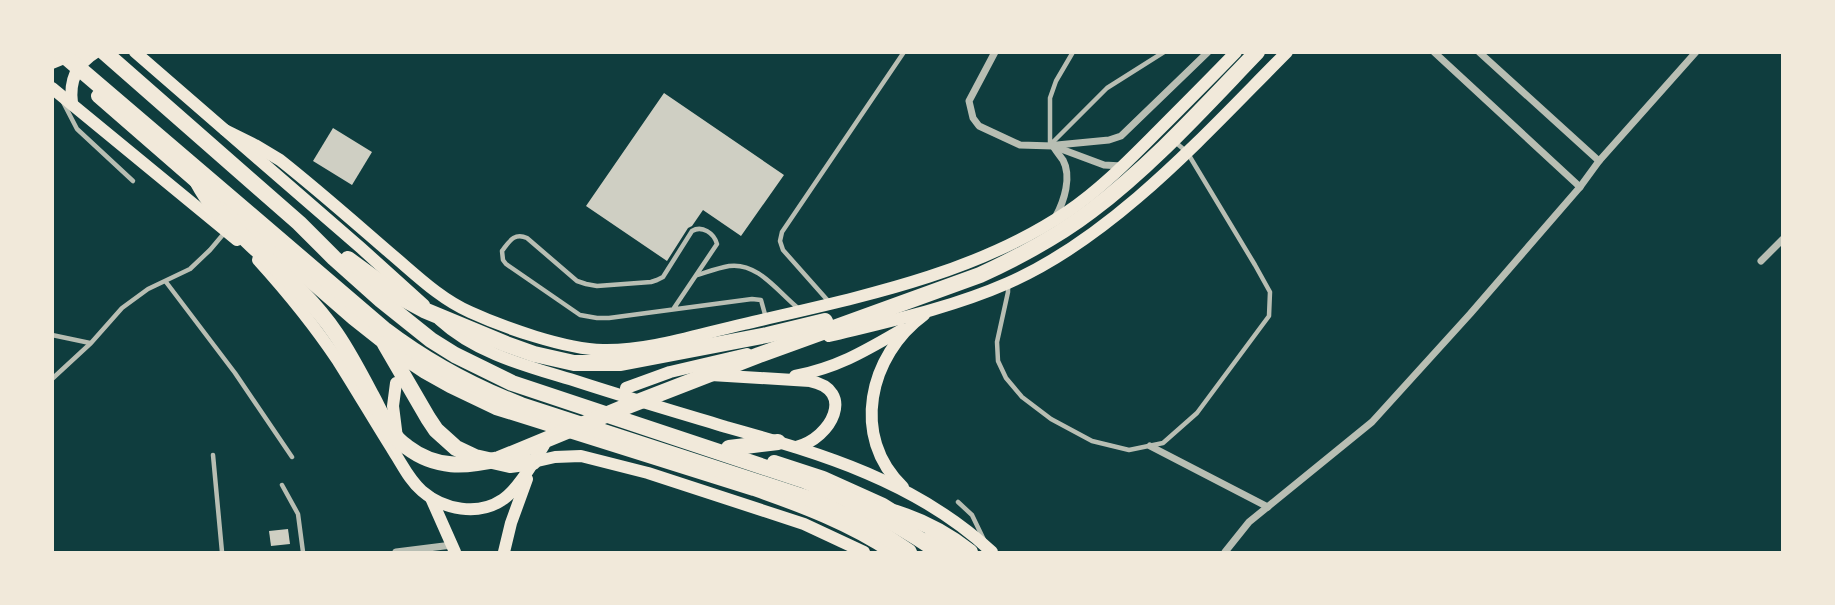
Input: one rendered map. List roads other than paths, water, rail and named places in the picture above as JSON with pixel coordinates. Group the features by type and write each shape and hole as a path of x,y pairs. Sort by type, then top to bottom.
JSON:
{"highway":[{"path":"61,52 384,329 436,365 522,405 813,500 873,528 909,552"},
{"path":"187,161 200,187 220,214 309,299 335,332 387,425 400,442 434,461 469,465 499,459 759,355 980,275 1017,257 1059,234 1092,211 1140,170 1257,52"},
{"path":"105,53 299,223 334,258 439,345 512,383 806,481 907,530 939,552"},
{"path":"123,74 364,286 419,330 470,359 500,371 823,478 883,505 951,552"},
{"path":"99,96 343,310 401,356 442,382 496,408 795,503 835,519 892,552"},
{"path":"299,223 390,289 424,310 534,354 574,363 621,363 779,332 858,312 982,270 1062,227 1093,202 1104,184"},
{"path":"385,344 436,430 456,448 475,457 510,465 533,462"},
{"path":"729,448 778,442"},
{"path":"859,505 920,521 970,552"}],"main road":[{"path":"52,63 79,52"},
{"path":"72,103 71,87 76,71 96,52"},
{"path":"135,52 361,248 446,326 472,343 526,366 858,468 909,492 952,519 989,550"},
{"path":"225,130 280,160 445,298 467,311 551,341 602,350 632,349 873,293 967,263 1017,240 1055,219 1104,184 1236,52"},
{"path":"626,388 670,372 930,310 1008,283 1045,264 1100,228 1172,167 1287,52"},
{"path":"55,90 247,248 292,297 338,362 413,482 430,498 467,510 504,500 544,445"},
{"path":"952,268 982,270"},
{"path":"778,379 819,371 850,359 930,310"},
{"path":"469,321 491,321"},
{"path":"909,492 884,462 875,438 872,415 873,394 882,366 894,345 914,322"},
{"path":"670,372 816,383 827,390 834,400 835,412 824,432 811,442 796,447"},
{"path":"396,383 393,416 401,463"},
{"path":"533,462 555,457 581,456 648,473 804,524 864,552"},
{"path":"504,552 511,523 533,462"},
{"path":"430,498 453,549"}],"street":[{"path":"995,52 971,94 969,101 972,118 979,125 1020,145 1051,146 1109,140 1121,136 1208,52"},
{"path":"1434,52 1580,187"},
{"path":"1479,52 1599,161"},
{"path":"1225,552 1249,522 1372,422 1470,314 1580,187 1599,161 1696,52"},
{"path":"1051,146 1104,164 1123,166"},
{"path":"1051,146 1065,162 1067,176 1066,192 1055,219"},
{"path":"1761,261 1783,239"},
{"path":"1150,446 1268,507"},
{"path":"396,552 453,549"}],"lane":[{"path":"831,304 783,250 780,241 782,232 904,52"},
{"path":"1051,146 1050,98 1073,52"},
{"path":"1051,146 1107,88 1164,52"},
{"path":"55,90 77,129 133,181"},
{"path":"1008,283 997,342 998,361 1006,378 1022,397 1052,418 1092,441 1129,450 1163,443 1197,413 1269,316 1270,292 1187,152 1160,129"},
{"path":"674,308 717,244 714,237 700,228 692,231 663,277 651,282 597,286 577,281 522,235 512,238 502,251 506,264 580,315 609,318 757,299 763,304 766,318"},
{"path":"52,379 91,343 129,302 148,289 190,269 226,231"},
{"path":"696,275 731,266 745,267 765,277 801,311"},
{"path":"166,282 235,373 292,457"},
{"path":"52,335 91,343"},
{"path":"213,455 222,552"},
{"path":"282,485 298,514 303,552"},
{"path":"958,502 972,515 989,550"}]}
